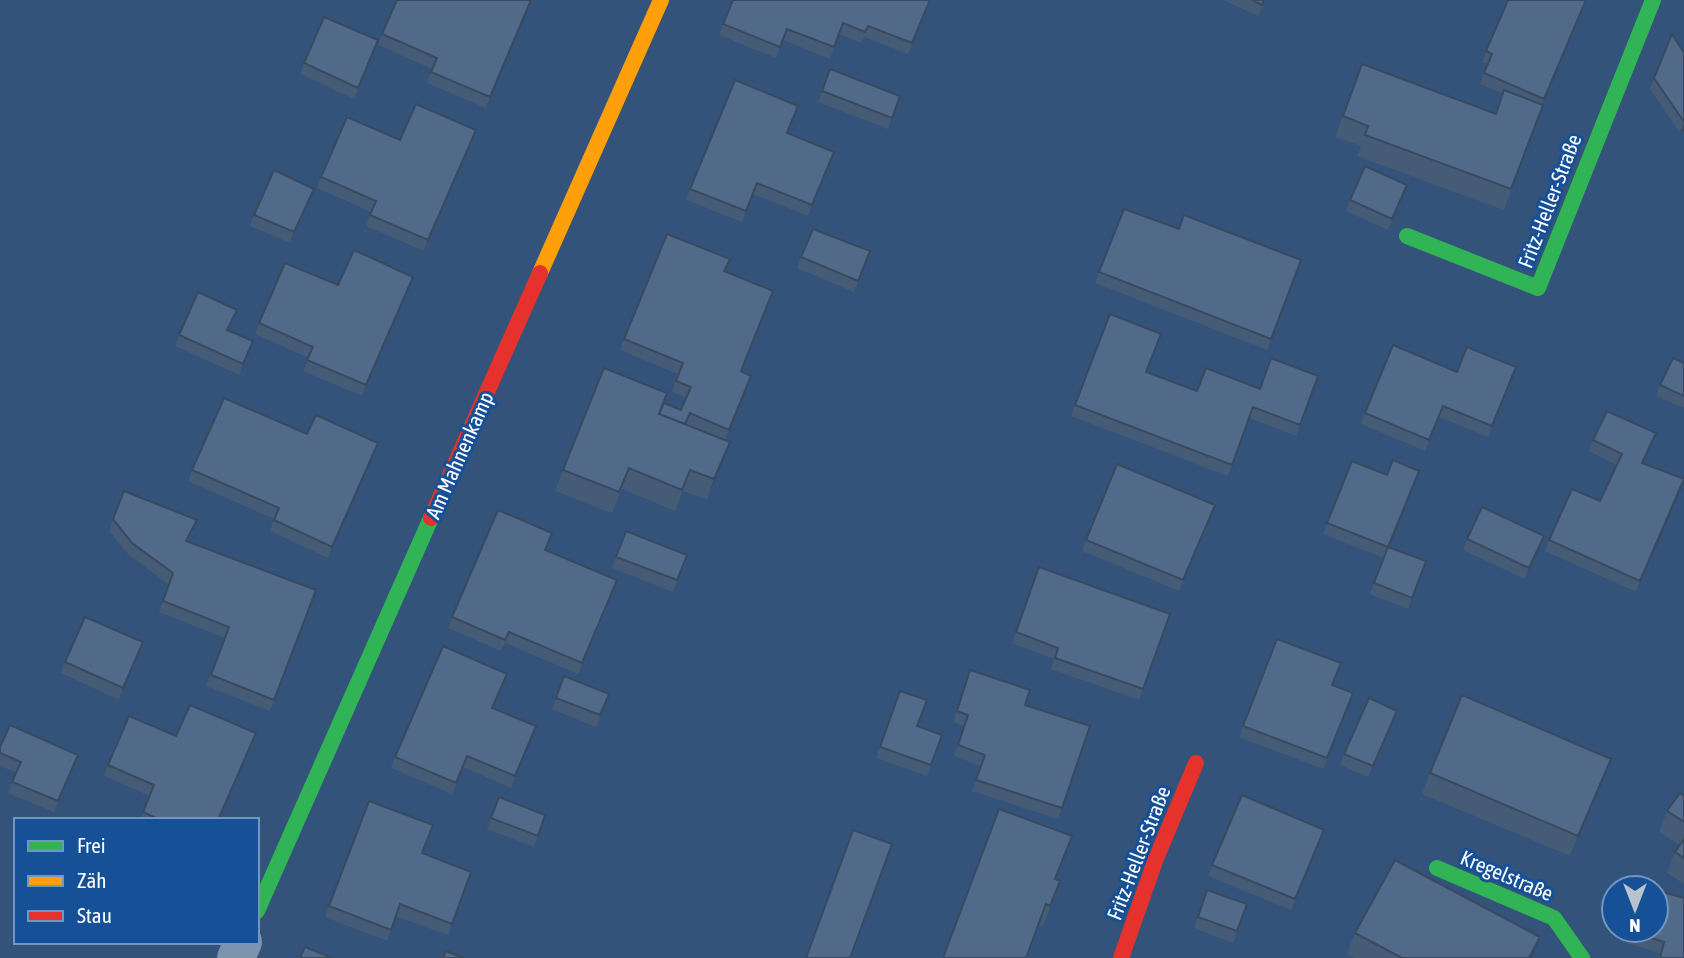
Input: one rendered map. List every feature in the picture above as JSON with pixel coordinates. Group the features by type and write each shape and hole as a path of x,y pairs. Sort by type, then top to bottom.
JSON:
{"street":[{"name":"Am Mahnenkamp","path":"259,906 661,0"},
{"name":"Fritz-Heller-Straße","path":"1407,236 1538,288 1644,16 1653,0"},
{"name":"Fritz-Heller-Straße","path":"1121,958 1155,861 1196,763"},
{"name":"Kregelstraße","path":"1437,868 1554,918 1582,958"}],"building":[{"path":"397,0 531,0 490,97 431,72 437,58 382,34"},
{"path":"733,0 930,0 912,43 868,26 865,32 843,23 834,47 787,29 780,47 723,24"},
{"path":"1508,0 1586,0 1544,99 1484,73 1492,54 1486,51"},
{"path":"324,17 378,40 358,88 304,63"},
{"path":"1672,34 1684,53 1684,122 1654,78"},
{"path":"1362,64 1496,114 1504,90 1543,105 1511,189 1365,135 1368,126 1343,116"},
{"path":"830,69 900,96 892,118 822,91"},
{"path":"735,80 798,106 787,133 834,152 812,205 757,183 746,211 690,189"},
{"path":"416,104 476,130 428,240 370,215 376,201 321,177 347,117 400,140"},
{"path":"1365,166 1407,185 1392,219 1350,200"},
{"path":"274,170 314,189 294,232 254,215"},
{"path":"1124,209 1179,229 1184,215 1301,260 1271,339 1099,272"},
{"path":"813,229 870,251 858,281 801,257"},
{"path":"667,234 730,259 724,271 773,291 741,371 751,376 729,430 690,413 685,424 659,414 664,403 681,410 691,387 676,381 683,363 624,339"},
{"path":"354,250 413,277 366,385 307,360 313,347 259,323 285,263 338,285"},
{"path":"198,292 237,310 227,330 253,341 243,364 179,335"},
{"path":"1110,314 1161,334 1146,372 1197,391 1206,368 1260,389 1271,358 1318,376 1300,425 1253,407 1232,465 1075,405"},
{"path":"1393,345 1457,372 1467,347 1516,367 1492,426 1443,406 1429,440 1365,413"},
{"path":"1673,358 1684,363 1684,396 1660,385"},
{"path":"604,368 667,393 659,414 730,442 714,479 690,470 682,490 629,468 619,492 563,470"},
{"path":"224,398 307,434 316,415 378,443 332,547 274,520 279,508 192,470"},
{"path":"1607,411 1656,433 1642,463 1684,479 1640,581 1549,540 1572,489 1600,501 1622,454 1593,440"},
{"path":"1393,460 1419,471 1388,547 1327,523 1352,461 1387,475"},
{"path":"1117,464 1215,505 1183,580 1086,540"},
{"path":"124,491 197,520 186,541 316,590 274,700 211,675 229,627 163,601 173,573 132,543 113,519"},
{"path":"1482,507 1544,536 1529,568 1467,539"},
{"path":"498,510 552,533 545,550 617,580 582,663 509,632 505,640 452,617"},
{"path":"626,531 687,555 677,580 616,557"},
{"path":"1388,547 1426,561 1412,598 1374,583"},
{"path":"1039,567 1170,614 1143,689 1055,658 1058,648 1016,632"},
{"path":"85,617 143,642 123,688 65,662"},
{"path":"1277,639 1341,663 1332,685 1353,693 1327,758 1243,726"},
{"path":"443,646 507,674 492,708 536,726 515,776 467,756 456,783 395,757"},
{"path":"970,670 1030,690 1025,705 1090,726 1062,808 976,780 985,755 958,745 968,715 957,711"},
{"path":"564,676 609,694 600,715 556,698"},
{"path":"900,691 927,700 917,726 942,735 931,765 880,747"},
{"path":"1462,695 1611,759 1578,836 1430,773"},
{"path":"1369,698 1397,711 1373,766 1344,754"},
{"path":"190,705 256,733 219,818 156,818 143,812 154,785 108,765 129,716 176,736"},
{"path":"10,725 78,755 58,801 12,782 21,762 0,753"},
{"path":"1680,793 1684,796 1684,822 1667,811"},
{"path":"1242,795 1324,830 1295,899 1212,865"},
{"path":"499,797 545,815 538,836 491,818"},
{"path":"369,801 433,825 422,853 471,872 452,924 400,904 391,930 329,906"},
{"path":"999,809 1072,836 1055,879 1060,881 1050,906 1046,904 1026,958 943,958"},
{"path":"853,830 892,844 850,958 806,958"},
{"path":"1684,839 1684,858 1675,852"},
{"path":"1395,860 1540,937 1529,958 1402,958 1355,933"},
{"path":"1207,890 1247,904 1237,931 1198,917"},
{"path":"1670,894 1684,898 1684,958 1660,958 1664,944 1670,944"},
{"path":"305,947 332,958 300,958"},
{"path":"446,951 464,958 443,958"}],"traffic: fast":[{"path":"1407,236 1538,288 1653,0"},
{"path":"259,906 431,518"},
{"path":"1437,868 1554,918 1582,958"}],"traffic: slow":[{"path":"540,273 661,0"}],"traffic: jam":[{"path":"431,518 540,273"},
{"path":"1121,958 1155,861 1196,763"}]}
